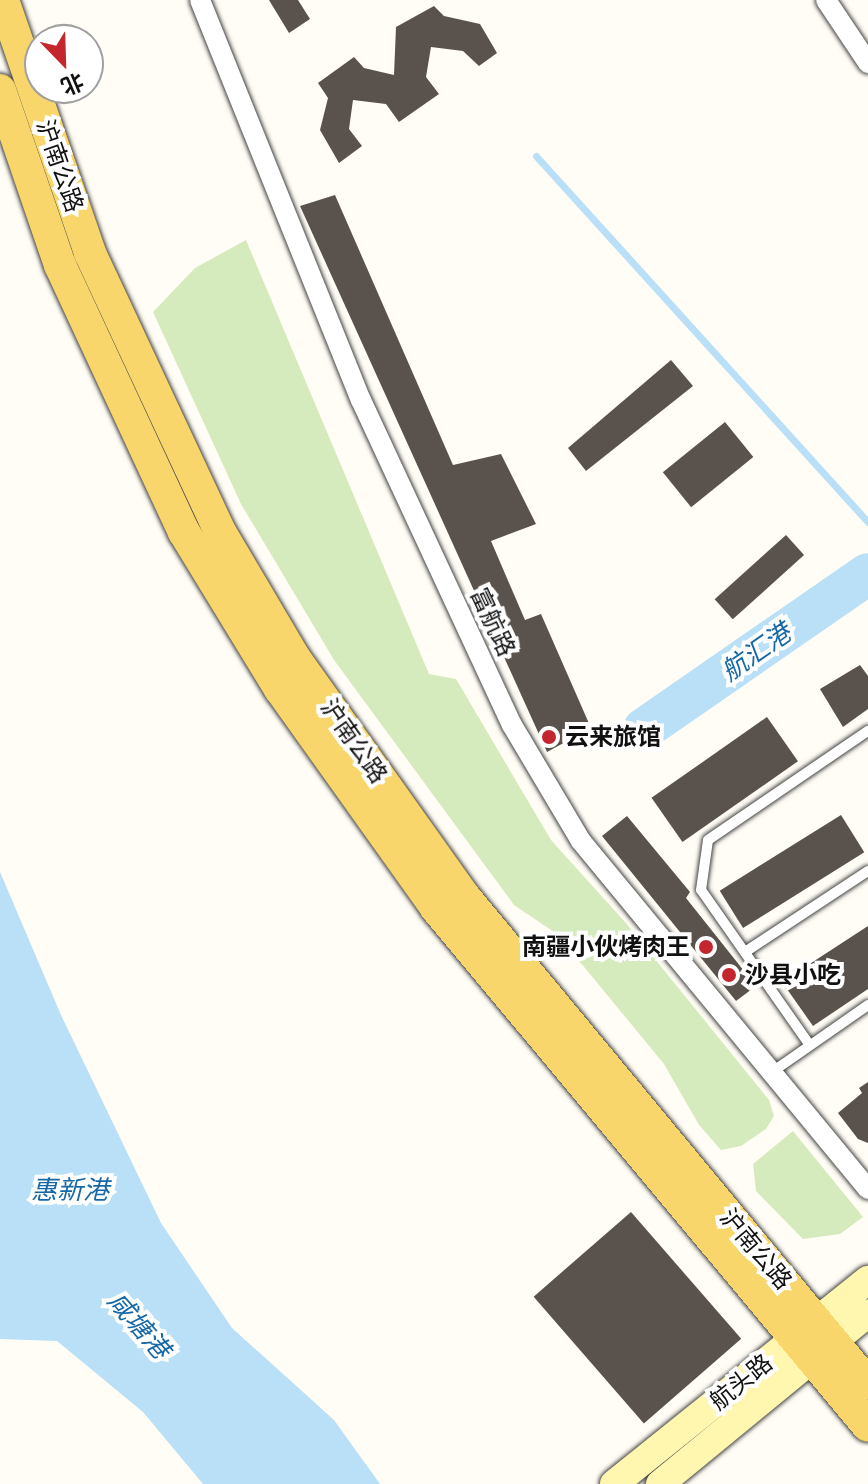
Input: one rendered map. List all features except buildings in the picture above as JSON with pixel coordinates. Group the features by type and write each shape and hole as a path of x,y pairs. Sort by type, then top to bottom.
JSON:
{"main road":[{"name":"沪南公路","path":"3,0 90,253 219,530 294,657 463,895 815,1340 868,1426"},
{"name":"沪南公路","path":"0,90 60,265 164,490 184,532 280,689 436,908 815,1340 868,1384"},
{"name":"航头路","path":"660,1484 815,1340 868,1280"},
{"name":"航头路","path":"614,1484 815,1340 868,1313"}],"street":[{"name":"富航路","path":"200,0 361,400 512,725 581,841 868,1189"},
{"path":"826,0 868,63"}],"lane":[{"path":"809,1044 701,890 708,840 868,731"},
{"path":"745,952 868,871"},
{"path":"772,1072 868,1005"}],"green space":[{"path":"246,240 429,674 456,679 551,840 625,922 769,1100 774,1116 766,1129 741,1146 721,1150 699,1125 664,1064 557,934 514,905 334,660 241,504 153,312 195,268"},
{"path":"793,1131 863,1217 840,1234 803,1239 756,1191 753,1164"}],"water":[{"path":"0,872 61,1015 161,1223 232,1328 334,1420 380,1484 203,1484 143,1412 57,1341 0,1339"}],"waterway":[{"path":"536,156 868,522"},
{"name":"航汇港","path":"644,729 868,574"}],"place":[{"name":"云来旅馆","path":"549,737"},
{"name":"南疆小伙烤肉王","path":"706,947"},
{"name":"沙县小吃","path":"729,975"}],"water label":[{"name":"惠新港","path":"70,1190"},
{"name":"咸塘港","path":"139,1325"}]}
